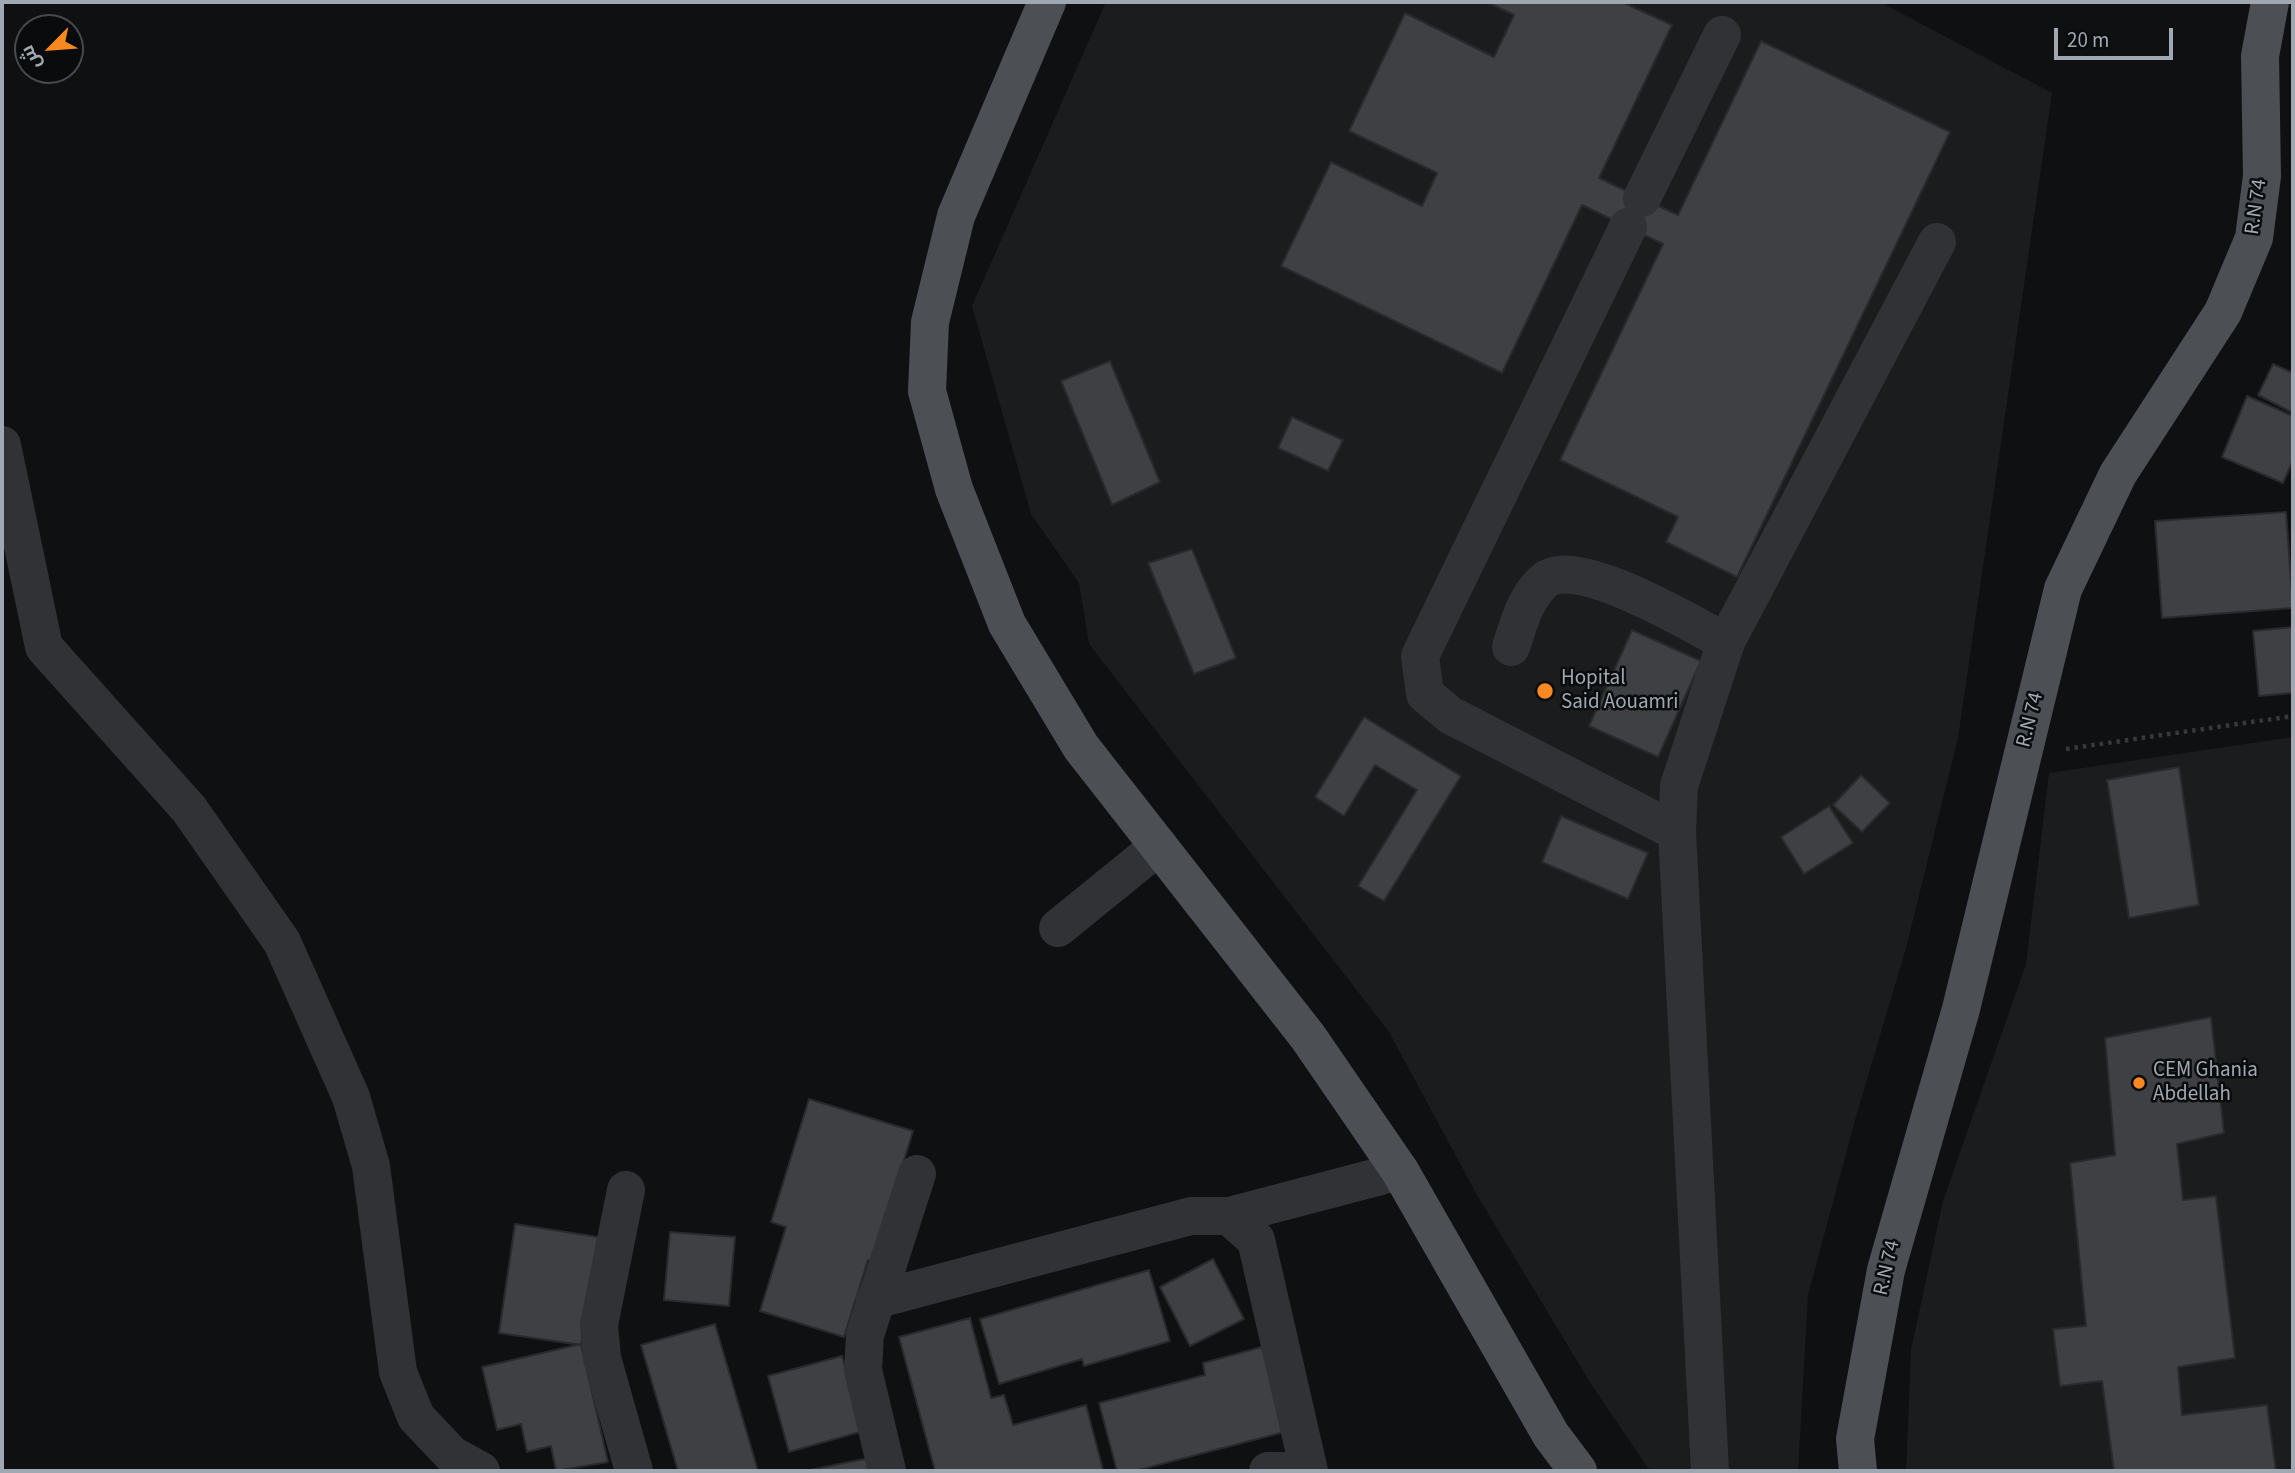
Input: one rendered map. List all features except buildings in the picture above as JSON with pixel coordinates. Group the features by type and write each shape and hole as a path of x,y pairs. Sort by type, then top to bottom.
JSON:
{"main road":[{"path":"1047,2 956,216 930,322 927,391 954,489 1007,624 1081,747 1308,1037 1400,1171 1551,1435 1578,1471"},
{"name":"R.N 74","path":"1858,1471 1855,1439 1886,1270 1961,1009 2063,589 2118,474 2223,312 2254,238 2262,176 2260,56 2270,2"}],"street":[{"path":"1677,832 1450,715 1425,695 1420,656 1722,35"},
{"path":"1710,1471 1677,832 1679,786 1726,642 1937,242"},
{"path":"2,446 44,647 189,809 282,942 351,1097 370,1166 398,1372 416,1417 452,1455 481,1471"},
{"path":"1511,647 1527,601 1546,578 1576,573 1613,585 1726,642"},
{"path":"1058,928 1159,846"},
{"path":"875,1300 1191,1216 1229,1216 1400,1171"},
{"path":"887,1471 863,1370 865,1335 917,1174"},
{"path":"626,1189 599,1325 602,1358 634,1471"},
{"path":"1229,1216 1256,1240 1309,1471"},
{"path":"1268,1471 1294,1471"}],"path":[{"path":"2022,755 2293,716"}],"shaded area":[{"name":"Hopital Said Aouamri","path":"1106,2 1880,2 2052,93 1958,738 1906,948 1855,1120 1808,1295 1798,1471 1658,1471 1648,1468 1591,1384 1477,1195 1389,1032 1089,644 1079,583 1031,514 972,306"},
{"name":"CEM Ghania Abdellah","path":"2293,737 2293,1471 1906,1471 1911,1350 1943,1201 2026,964 2049,773"}],"place":[{"name":"Hopital Said Aouamri","path":"1545,691"},
{"name":"CEM Ghania Abdellah","path":"2139,1083"}]}
